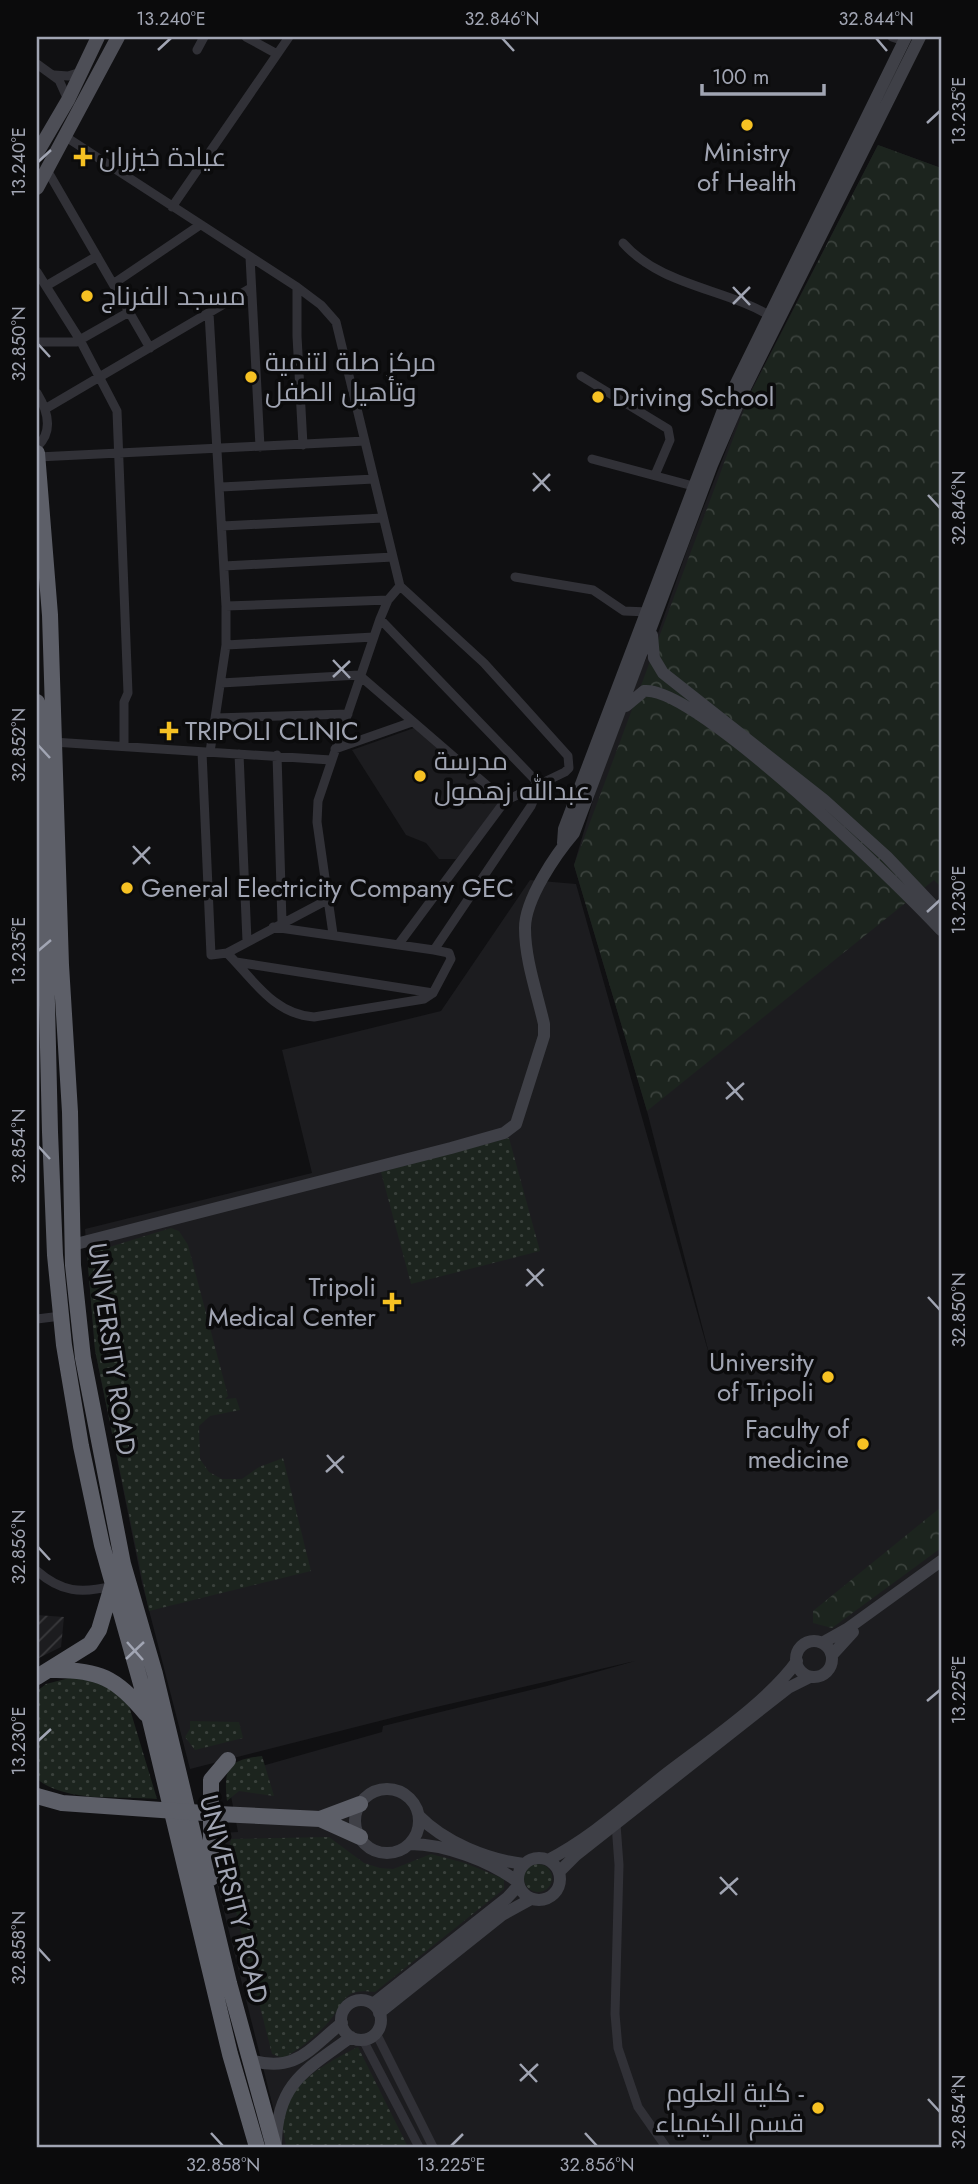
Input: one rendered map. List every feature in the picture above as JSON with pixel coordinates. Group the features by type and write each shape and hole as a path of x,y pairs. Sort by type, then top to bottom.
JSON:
{"highway":[{"name":"UNIVERSITY ROAD","path":"37,455 50,615 53,742 70,1112 72,1245 83,1358 118,1539 210,1894 249,2060 275,2147"},
{"path":"37,513 43,534"},
{"name":"UNIVERSITY ROAD","path":"37,702 44,1131 61,1315 81,1446 112,1586 149,1717 230,2054 257,2147"},
{"path":"43,1673 90,1644 99,1630 112,1586"},
{"path":"43,1673 85,1671 106,1676 128,1692 149,1717"},
{"path":"210,1894 211,1780 228,1760"},
{"path":"37,1796 62,1803 320,1819 360,1837"},
{"path":"320,1819 360,1804"}],"main road":[{"path":"37,153 68,100 98,37"},
{"path":"37,188 118,37"}],"street":[{"path":"197,50 204,37"},
{"path":"246,37 277,54"},
{"path":"172,207 289,37"},
{"path":"563,843 564,829 723,410 774,318 920,37"},
{"path":"72,1245 450,1148 513,1128 544,1036 525,925 530,905 563,843 574,833 712,465 774,318 901,38"},
{"path":"37,64 54,75 63,86 68,100"},
{"path":"54,75 68,76 81,72"},
{"path":"66,137 297,287 321,305 336,322 400,586 484,663 568,756 569,768 505,801 398,945"},
{"path":"47,170 150,348"},
{"path":"113,284 200,225"},
{"path":"623,243 652,269 747,302 774,318"},
{"path":"46,286 97,256"},
{"path":"250,257 260,447"},
{"path":"37,272 101,376 117,411 116,451 128,693 124,702 124,745"},
{"path":"297,287 303,445"},
{"path":"45,409 251,288"},
{"path":"37,342 71,343 129,312"},
{"path":"209,313 219,449 226,606 226,645 221,683 206,752 209,952 215,957 227,953 329,899"},
{"path":"580,376 668,429 670,440 656,475"},
{"path":"37,393 45,409 48,430 37,447"},
{"path":"37,455 365,441"},
{"path":"592,459 693,486"},
{"path":"221,487 374,479"},
{"path":"222,526 383,518"},
{"path":"224,566 393,557"},
{"path":"515,577 593,590 624,611 648,612"},
{"path":"333,934 316,812 331,760 380,619 388,600 400,586"},
{"path":"226,606 388,600"},
{"path":"380,619 540,785"},
{"path":"652,629 652,647 659,666 692,695 709,716 941,914"},
{"path":"226,645 374,637"},
{"path":"221,683 359,676 505,801"},
{"path":"618,718 631,699 644,691 661,693 685,708 709,716"},
{"path":"685,708 692,695"},
{"path":"215,718 348,714"},
{"path":"335,749 412,722"},
{"path":"53,742 331,760"},
{"path":"239,754 247,941"},
{"path":"277,755 282,922"},
{"path":"434,950 531,806 540,785"},
{"path":"922,900 941,930"},
{"path":"227,953 274,1003 302,1016 314,1017 424,999 433,993 452,959 449,953 434,950 273,927"},
{"path":"236,962 433,993"},
{"path":"37,1319 61,1315"},
{"path":"810,1677 802,1673 797,1661 798,1652 805,1644 822,1643 847,1629 941,1561"},
{"path":"559,1872 615,1824 788,1688 827,1672 832,1655 851,1634 941,1568"},
{"path":"37,1571 59,1588 73,1591 112,1586"},
{"path":"822,1643 832,1655"},
{"path":"548,1860 576,1843 727,1727 778,1683 797,1661"},
{"path":"376,2009 502,1915 531,1899 543,1900 554,1894 560,1884 559,1872 548,1860 535,1858 524,1864 503,1861 449,1838 419,1816 412,1801 398,1791 381,1789 360,1804 355,1821 360,1837 379,1852 396,1852 410,1844 418,1831 419,1816"},
{"path":"615,1824 620,1865 615,2014 618,2048 638,2108 666,2147"},
{"path":"410,1844 442,1848 500,1871 518,1884 531,1899"},
{"path":"376,2009 508,1898 518,1884 524,1864"},
{"path":"249,2060 270,2065 290,2063 342,2023 343,2012 351,2003 362,2001 376,2009 381,2023 376,2033 357,2038 289,2087 279,2111 275,2147"},
{"path":"342,2023 357,2038 419,2147"},
{"path":"376,2033 433,2147"}],"shaded area":[{"name":"University of Tripoli","path":"878,145 941,168 941,2147 283,2147 217,1884 219,1833 238,1832 227,1776 382,1732 383,1726 547,1686 635,1661 419,1711 190,1769 142,1583 95,1350 85,1229 312,1173 282,1050 441,1011 530,880 576,884 712,1365 647,1111 574,865 617,718 656,639 688,547 744,404"},
{"name":"مدرسة عبدالله زهمول","path":"414,728 502,802 456,859 439,859 426,843 406,835 352,750"},
{"path":"37,1615 64,1617 61,1647 37,1659"}],"green space":[{"path":"878,145 941,168 941,887 934,880 647,1111 574,865 749,396"},
{"path":"509,1138 540,1251 411,1284 381,1172"},
{"path":"171,1228 179,1231 188,1245 228,1396 225,1399 236,1398 240,1410 210,1416 199,1426 200,1459 209,1472 222,1479 242,1479 259,1467 283,1458 311,1571 149,1611 95,1350 87,1254"},
{"path":"941,1507 941,1548 832,1628 813,1623 813,1611"},
{"path":"81,1675 102,1678 129,1706 157,1799 78,1795 49,1787 37,1779 37,1691 46,1684"},
{"path":"190,1721 239,1722 243,1738 195,1750 185,1737 190,1729"},
{"path":"262,1756 274,1796 239,1791 227,1801 226,1780 231,1767 242,1760"},
{"path":"329,1837 364,1863 380,1868 393,1869 431,1854 465,1863 504,1879 504,1889 375,1992 355,1992 349,1995 321,2030 283,2058 272,2054 229,1884 228,1856 231,1839"},
{"path":"538,1864 548,1868 552,1878 548,1888 538,1892 528,1888 524,1878 528,1868"},
{"path":"358,2047 408,2147 286,2147 283,2115 295,2092 303,2082 324,2066"}],"place":[{"name":"Ministry of Health","path":"747,125"},
{"name":"عيادة خيزران","path":"83,157"},
{"name":"مسجد الفرناج","path":"87,296"},
{"name":"مركز صلة لتنمية وتأهيل الطفل","path":"251,377"},
{"name":"Driving School","path":"598,397"},
{"name":"TRIPOLI CLINIC","path":"169,731"},
{"name":"مدرسة عبدالله زهمول","path":"420,776"},
{"name":"General Electricity Company GEC","path":"127,888"},
{"name":"Tripoli Medical Center","path":"392,1302"},
{"name":"University of Tripoli","path":"828,1377"},
{"name":"Faculty of medicine","path":"863,1444"},
{"name":"كلية العلوم - قسم الكيمياء","path":"818,2108"}]}
